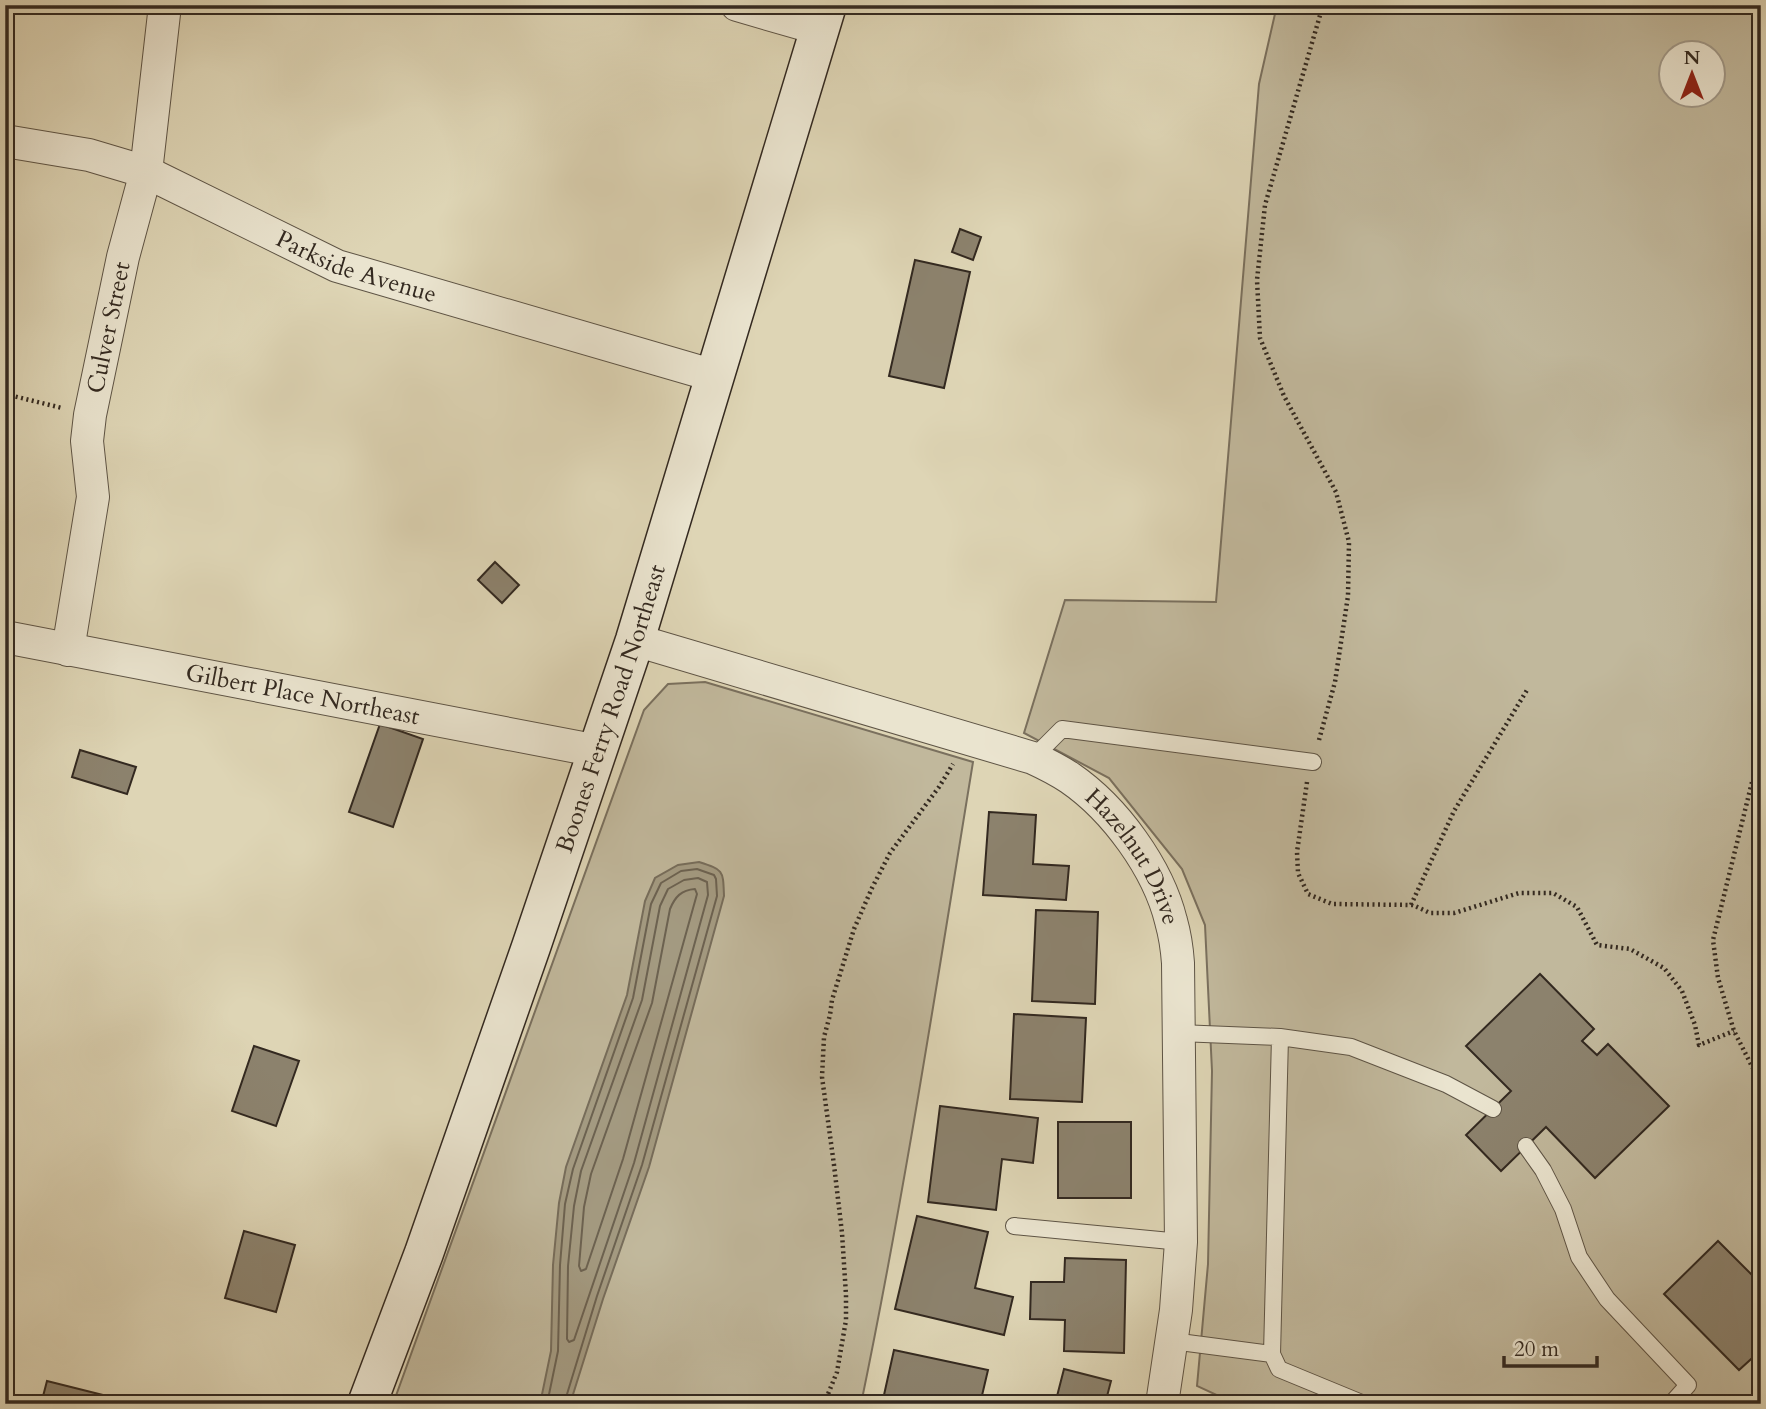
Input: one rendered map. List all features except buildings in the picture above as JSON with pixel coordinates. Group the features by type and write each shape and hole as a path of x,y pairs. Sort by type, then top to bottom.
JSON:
{"main road":[{"name":"Boones Ferry Road Northeast","path":"367,1404 433,1228 635,640 823,17"}],"street":[{"name":"Culver Street","path":"68,650 93,497 87,441 90,415 123,257 146,172 165,5"},
{"path":"737,5 823,17"},
{"name":"Parkside Avenue","path":"5,141 89,155 146,172 337,266 715,376"},
{"name":"Gilbert Place Northeast","path":"5,638 598,751"},
{"name":"Hazelnut Drive","path":"635,640 1033,758 1073,780 1111,814 1139,852 1163,896 1176,941 1178,963 1181,1242 1179,1283 1162,1404"}],"lane":[{"path":"1033,758 1062,729 1312,762"},
{"path":"1179,1033 1280,1037 1351,1047 1446,1084 1493,1109"},
{"path":"1280,1037 1272,1354 1279,1369 1364,1404"},
{"path":"1526,1146 1543,1170 1563,1209 1579,1256 1606,1299 1688,1385 1671,1404"},
{"path":"1014,1226 1181,1242"},
{"path":"1172,1341 1272,1354"}],"path":[{"path":"1323,5 1265,205 1257,280 1260,338 1284,396 1336,492 1349,542 1348,596 1335,682 1306,786 1297,852 1298,873 1308,894 1332,904 1411,905 1430,913 1454,913 1519,893 1553,893 1577,907 1597,945 1630,949 1664,968 1682,991 1696,1025 1699,1045 1734,1031"},
{"path":"5,394 90,415"},
{"path":"1411,905 1454,811 1527,690"},
{"path":"824,1404 837,1372 846,1320 846,1294 842,1233 822,1077 824,1037 832,999 854,929 872,888 890,853 955,761"},
{"path":"1761,776 1752,782 1713,940 1718,978 1734,1031 1761,1084"}],"shaded area":[{"path":"1277,5 1761,5 1761,1401 1758,1404 1236,1404 1197,1386 1208,1264 1212,1071 1205,925 1182,869 1109,778 1024,733 1065,600 1216,602 1259,84"},
{"path":"705,682 973,762 907,1164 861,1404 393,1404 644,710 668,684"}],"water":[{"path":"699,862 718,869 722,876 724,896 649,1167 570,1404 540,1404 551,1351 553,1265 559,1203 566,1167 627,995 645,901 655,878 678,865"}]}
